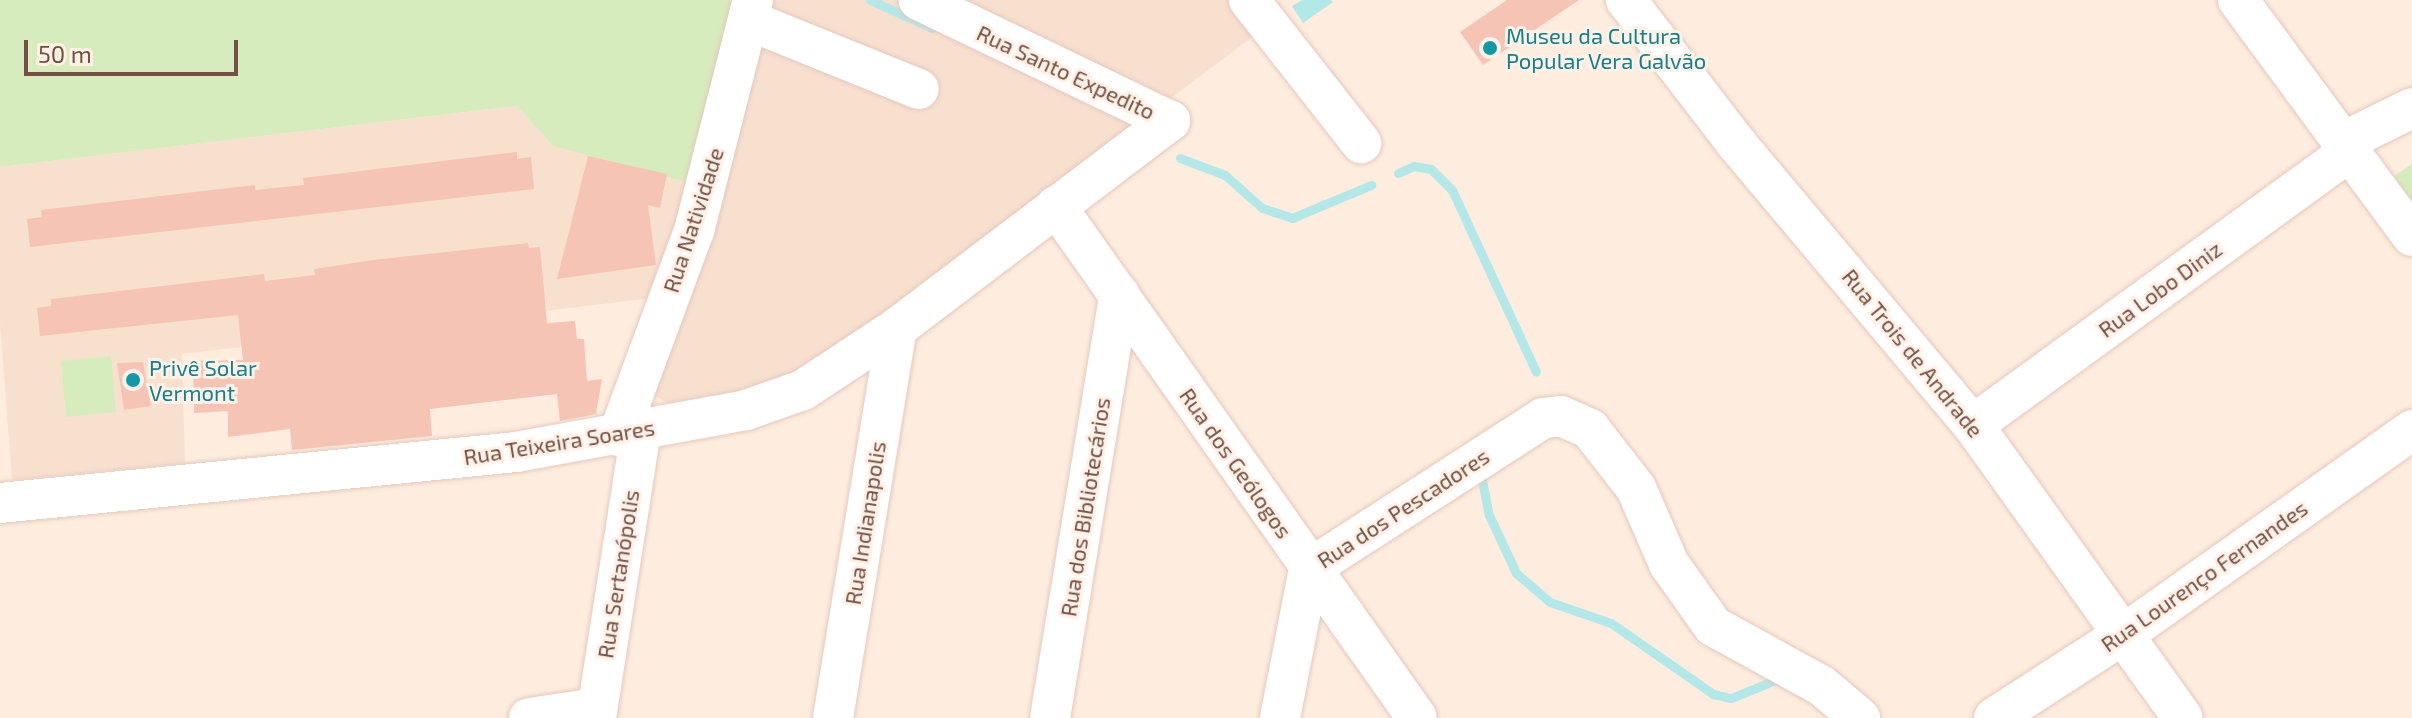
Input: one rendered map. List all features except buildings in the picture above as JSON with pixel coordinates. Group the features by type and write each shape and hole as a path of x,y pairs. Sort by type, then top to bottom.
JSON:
{"street":[{"name":"Rua Santo Expedito","path":"919,0 1170,121"},
{"path":"1249,0 1361,143"},
{"name":"Rua Trois de Andrade","path":"1626,0 1736,143 1973,425 2183,718"},
{"path":"2238,0 2344,148 2412,236"},
{"path":"751,10 919,89"},
{"name":"Rua Natividade","path":"630,433 694,231 751,10"},
{"name":"Rua Lobo Diniz","path":"1973,425 2344,148 2412,108"},
{"name":"Rua Teixeira Soares","path":"0,503 516,452 746,410 803,390 897,328 1170,121"},
{"name":"Rua dos Geólogos","path":"1056,206 1309,569 1417,718"},
{"name":"Rua dos Bibliotecários","path":"1050,718 1119,295"},
{"name":"Rua Indianapolis","path":"833,718 897,328"},
{"name":"Rua dos Pescadores","path":"1280,718 1309,569 1543,418 1561,416 1590,429 1636,488 1669,564 1713,626 1813,680 1860,718"},
{"name":"Rua Lourenço Fernandes","path":"1994,718 2124,634 2412,430"},
{"name":"Rua Sertanópolis","path":"596,713 630,433"},
{"path":"529,718 596,713"}],"shaded area":[{"path":"769,0 1241,0 1262,30 795,380 679,408 651,394"},
{"path":"517,106 553,146 697,185 654,298 182,354 185,463 12,480 0,324 0,167"}],"green space":[{"path":"0,0 744,0 697,185 553,146 517,106 0,167"},
{"path":"2412,164 2412,201 2394,176"},
{"path":"111,356 116,412 66,417 61,361"}],"water":[{"path":"1302,0 1333,2 1303,23 1292,6"}],"waterway":[{"path":"870,0 932,28"},
{"path":"1180,158 1225,175 1262,208 1292,218 1371,185"},
{"path":"1398,173 1414,166 1431,169 1452,190 1536,372"},
{"path":"1482,480 1489,515 1516,573 1550,602 1611,623 1713,694 1731,698 1778,679"}],"place":[{"name":"Museu da Cultura Popular Vera Galvão","path":"1490,48"},
{"name":"Privê Solar Vermont","path":"133,380"}]}
